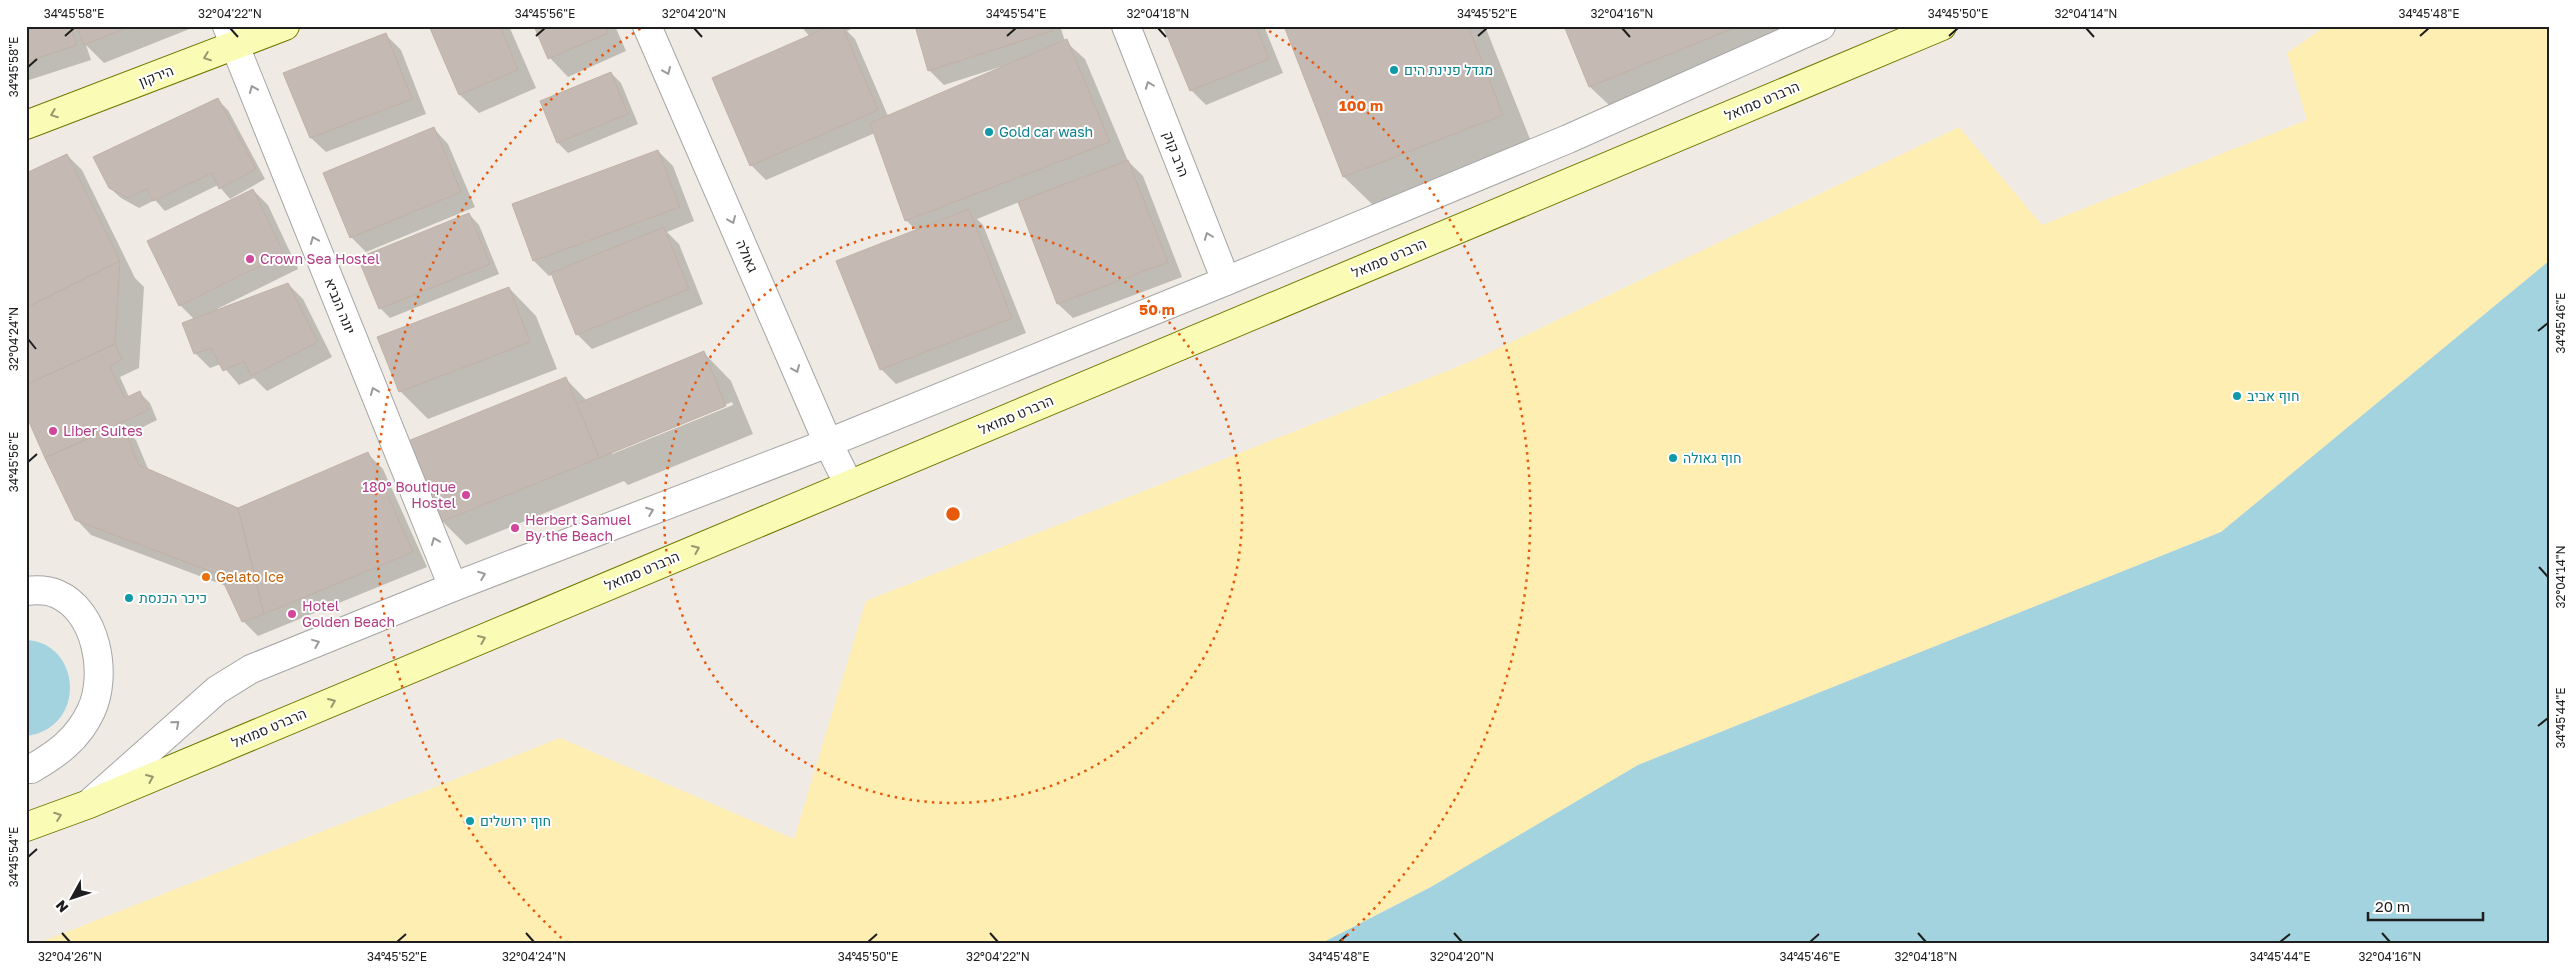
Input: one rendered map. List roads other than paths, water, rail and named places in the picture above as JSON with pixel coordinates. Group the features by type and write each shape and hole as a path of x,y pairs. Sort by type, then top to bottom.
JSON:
{"main road":[{"name":"הירקון","path":"26,125 232,36 284,26"},
{"name":"הרברט סמואל","path":"26,827 89,804 1942,26"}],"street":[{"name":"גאולה","path":"648,26 828,443 849,485"},
{"name":"הרב קוק","path":"1126,26 1226,281"},
{"name":"הרברט סמואל","path":"89,804 202,702 217,690 251,669 454,587 828,443 1226,281 1568,139 1821,26"},
{"name":"יונה הנביא","path":"232,36 454,587"},
{"path":"26,591 57,594 76,609 94,634 98,658 98,683 91,710 72,740 60,752 32,768 26,769"}],"water":[{"path":"2549,261 2549,944 1320,944 1431,887 1638,765 2221,532"},
{"path":"26,640 44,644 58,655 67,669 70,686 68,703 60,718 46,730 26,736"}],"place":[{"name":"מגדל פנינת הים","path":"1394,70"},
{"name":"Gold car wash","path":"989,132"},
{"name":"Crown Sea Hostel","path":"250,259"},
{"name":"חוף אביב","path":"2237,396"},
{"name":"Liber Suites","path":"53,431"},
{"name":"חוף גאולה","path":"1673,458"},
{"name":"180° Boutique Hostel","path":"466,495"},
{"name":"Herbert Samuel By the Beach","path":"515,528"},
{"name":"Gelato Ice","path":"206,577"},
{"name":"כיכר הכנסת","path":"129,598"},
{"name":"Hotel Golden Beach","path":"292,614"},
{"name":"חוף ירושלים","path":"470,821"}]}
